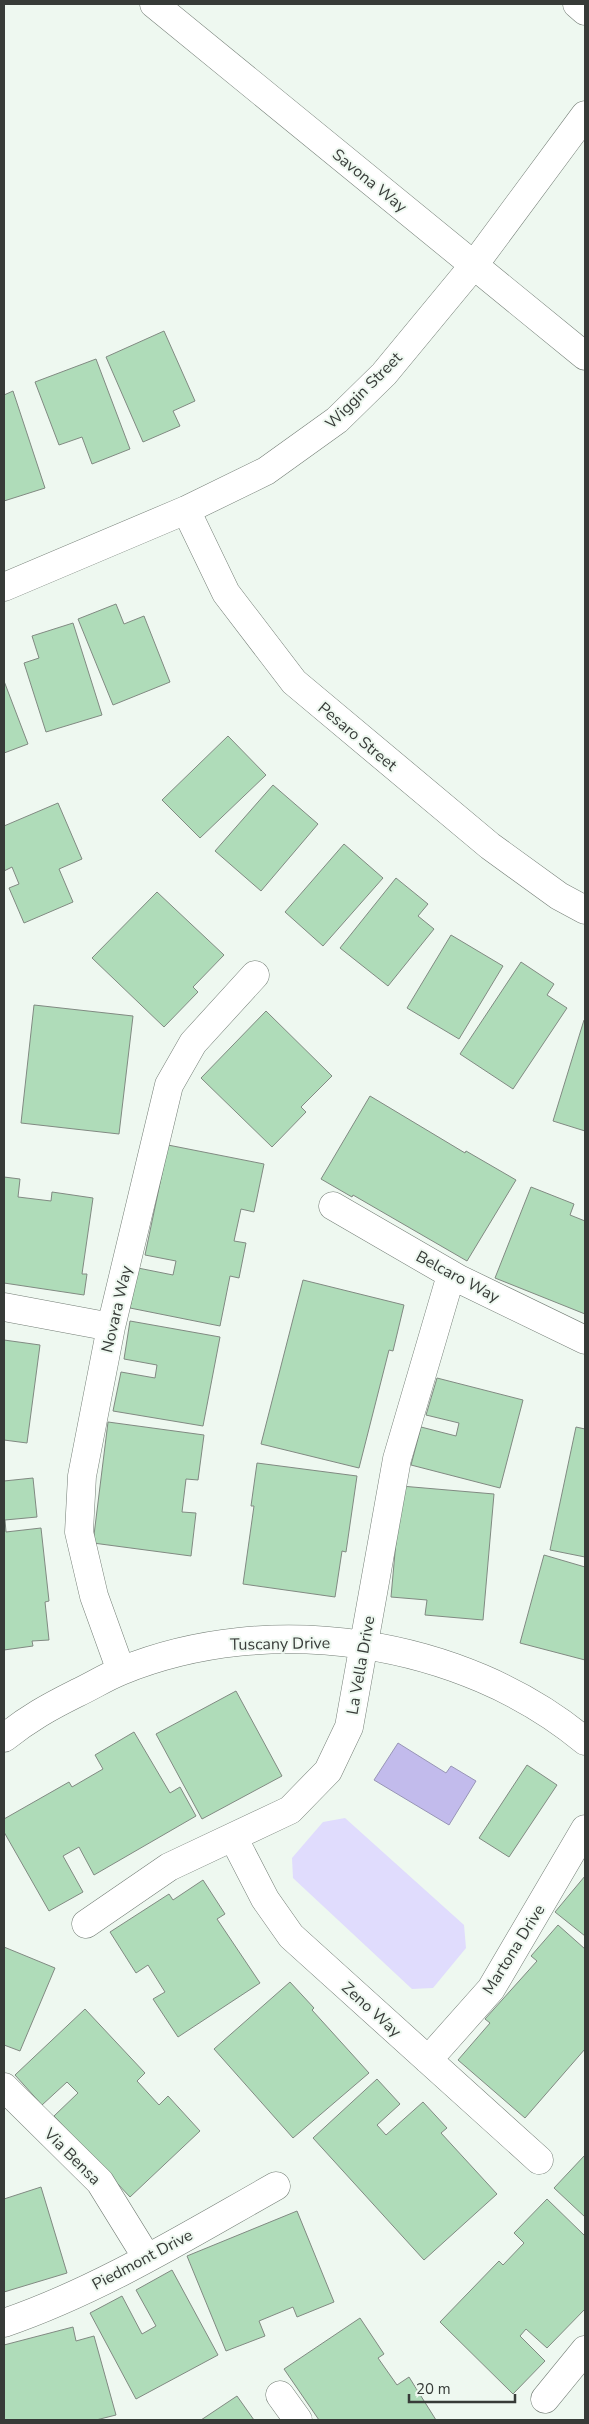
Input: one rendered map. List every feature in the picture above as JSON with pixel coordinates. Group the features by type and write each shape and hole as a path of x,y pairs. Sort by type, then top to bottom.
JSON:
{"street":[{"name":"Savona Way","path":"154,4 585,356"},
{"path":"577,4 585,11"},
{"name":"Wiggin Street","path":"4,587 186,510 266,472 337,420 384,374 474,265 585,115"},
{"name":"Pesaro Street","path":"186,510 226,593 294,682 490,846 559,896 585,910"},
{"name":"Novara Way","path":"122,1671 94,1596 79,1532 82,1476 111,1327 169,1085 193,1043 255,975"},
{"name":"Belcaro Way","path":"334,1206 451,1275 585,1340"},
{"name":"La Vella Drive","path":"86,1924 169,1867 290,1810 328,1771 349,1727 397,1459 451,1275"},
{"path":"4,1307 111,1327"},
{"name":"Tuscany Drive","path":"4,1738 31,1716 122,1671 185,1651 245,1641 312,1639 364,1645 440,1662 506,1689 562,1722 585,1741"},
{"name":"Martona Drive","path":"428,2060 491,1989 585,1830"},
{"name":"Zeno Way","path":"233,1837 265,1899 291,1936 539,2160"},
{"name":"Via Bensa","path":"4,2087 100,2182 148,2258"},
{"name":"Piedmont Drive","path":"4,2323 50,2307 148,2258 276,2186"},
{"path":"545,2399 585,2350"},
{"path":"280,2395 298,2420"}],"shaded area":[{"path":"398,1743 446,1773 451,1766 476,1781 449,1825 374,1780"},
{"path":"345,1818 464,1925 466,1948 433,1988 412,1989 293,1878 292,1858 323,1822"}],"building":[{"path":"164,331 195,401 173,411 180,426 143,442 106,357"},
{"path":"96,359 130,449 92,464 82,437 59,445 35,382"},
{"path":"13,391 45,488 4,501 4,395"},
{"path":"116,604 124,624 144,616 170,682 113,705 78,619"},
{"path":"73,623 102,715 46,732 24,663 39,658 32,636"},
{"path":"4,681 28,744 4,753"},
{"path":"228,736 266,775 200,838 162,800"},
{"path":"273,785 318,824 261,891 215,851"},
{"path":"58,803 82,859 59,869 73,902 24,923 9,888 19,884 12,867 4,871 4,826"},
{"path":"344,844 383,878 323,946 285,912"},
{"path":"396,878 428,904 418,916 434,929 388,986 340,948"},
{"path":"157,892 224,955 193,987 198,992 164,1027 92,958"},
{"path":"451,935 503,966 459,1039 407,1008"},
{"path":"521,962 554,984 547,995 567,1008 513,1089 460,1054"},
{"path":"34,1005 133,1016 119,1134 21,1123"},
{"path":"266,1011 332,1076 301,1107 306,1112 272,1147 201,1078"},
{"path":"585,1021 585,1131 553,1121"},
{"path":"370,1096 465,1153 466,1151 516,1180 467,1261 353,1195 352,1197 321,1179"},
{"path":"168,1145 264,1164 254,1212 241,1209 234,1241 246,1243 239,1278 230,1276 220,1326 130,1308 138,1268 173,1275 176,1261 145,1255"},
{"path":"4,1177 20,1179 18,1197 51,1201 52,1192 93,1198 82,1274 87,1274 84,1295 4,1283"},
{"path":"531,1187 574,1204 570,1215 585,1221 585,1314 495,1278"},
{"path":"303,1280 404,1305 393,1351 389,1350 359,1468 261,1444"},
{"path":"130,1321 220,1337 203,1426 113,1411 121,1372 155,1378 157,1365 124,1359"},
{"path":"4,1340 40,1345 27,1443 4,1440"},
{"path":"437,1378 523,1400 500,1488 411,1465 421,1427 456,1436 459,1423 426,1415"},
{"path":"108,1422 204,1435 198,1480 186,1479 182,1512 196,1513 191,1556 93,1543"},
{"path":"576,1427 585,1429 585,1557 550,1550"},
{"path":"257,1463 357,1476 346,1552 342,1551 335,1597 243,1584 254,1506 251,1506"},
{"path":"33,1478 37,1517 5,1520 6,1532 41,1528 49,1601 45,1602 49,1640 32,1641 33,1646 4,1650 4,1481"},
{"path":"401,1486 494,1494 483,1620 425,1615 427,1600 391,1597"},
{"path":"544,1555 585,1567 585,1660 520,1643"},
{"path":"236,1691 282,1776 202,1819 156,1734"},
{"path":"134,1732 170,1793 180,1787 196,1816 94,1875 79,1847 63,1856 83,1892 49,1911 4,1832 4,1819 69,1782 72,1787 103,1769 95,1755"},
{"path":"527,1765 557,1785 509,1857 479,1838"},
{"path":"585,1876 585,1936 555,1912"},
{"path":"203,1880 225,1914 217,1919 260,1983 178,2037 153,1999 165,1992 148,1965 136,1973 110,1932 169,1894 173,1900"},
{"path":"558,1925 585,1949 585,2049 525,2118 458,2060 490,2023 485,2019 537,1961 531,1956"},
{"path":"4,1947 55,1968 20,2051 4,2045"},
{"path":"290,1982 314,2008 312,2010 369,2073 293,2138 214,2049"},
{"path":"85,2009 145,2073 137,2081 159,2105 168,2096 200,2131 130,2197 54,2116 78,2093 67,2082 42,2105 15,2075"},
{"path":"377,2079 400,2104 377,2125 386,2135 423,2102 447,2128 441,2133 497,2194 424,2260 313,2138"},
{"path":"585,2155 585,2217 554,2188"},
{"path":"41,2187 67,2273 4,2292 4,2199"},
{"path":"547,2199 585,2236 585,2309 547,2348 526,2329 520,2336 545,2361 513,2394 440,2322 499,2261 503,2265 524,2243 514,2233"},
{"path":"297,2211 334,2302 297,2317 293,2307 259,2321 265,2336 226,2351 187,2256"},
{"path":"172,2270 218,2355 136,2399 90,2313 122,2296 142,2334 156,2326 136,2290"},
{"path":"360,2318 384,2354 378,2358 397,2385 409,2377 436,2420 319,2420 284,2369"},
{"path":"73,2327 76,2341 94,2336 116,2415 96,2420 4,2420 4,2345"},
{"path":"237,2396 254,2420 201,2420"}]}
